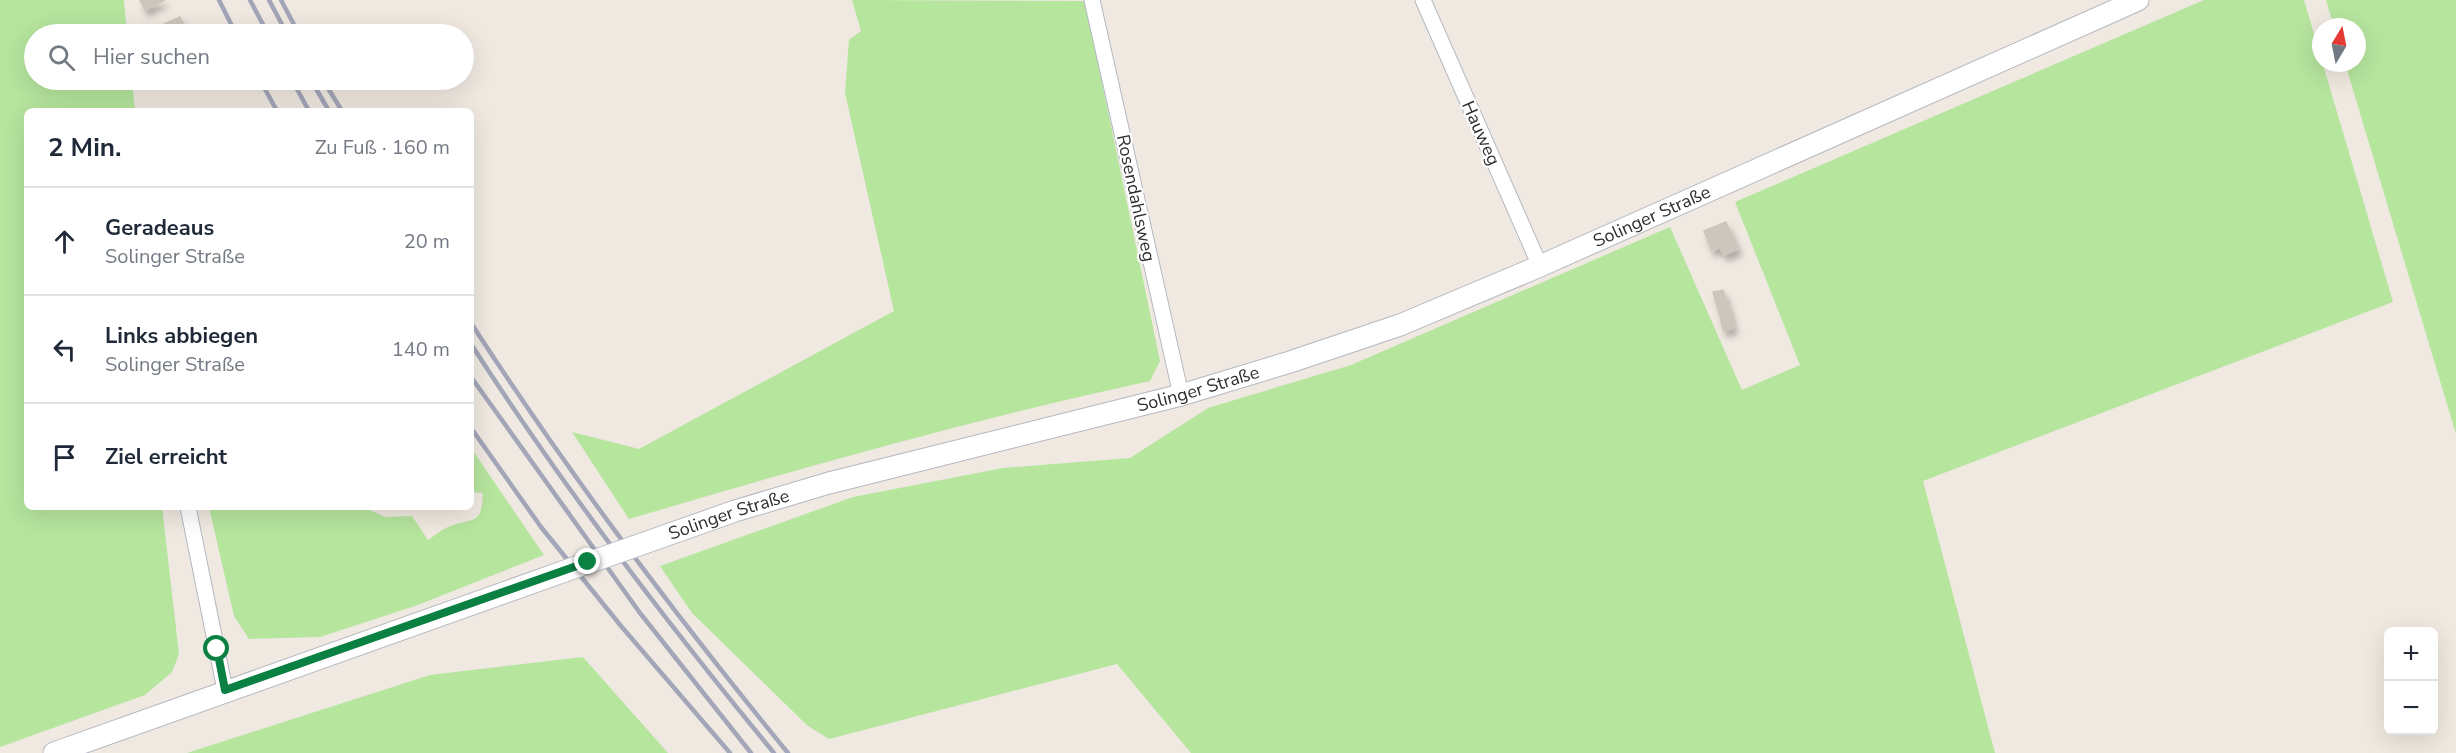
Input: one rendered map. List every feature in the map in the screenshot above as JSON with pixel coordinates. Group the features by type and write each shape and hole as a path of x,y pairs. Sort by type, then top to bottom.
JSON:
{"main road":[{"name":"Solinger Straße","path":"54,753 225,690 735,511 829,483 1181,395 1400,325 1540,266 2138,0"}],"street":[{"name":"Rosendahlsweg","path":"1092,0 1181,395"},
{"name":"Hauweg","path":"1422,0 1540,266"},
{"path":"189,510 225,690"}],"green space":[{"path":"0,0 124,0 126,24 24,24 24,90 133,90 135,108 24,108 24,510 162,510 179,654 172,672 145,695 0,747"},
{"path":"852,0 1085,1 1160,361 1150,381 1019,411 888,445 629,519 572,432 639,449 894,311 845,93 849,40 861,31"},
{"path":"2204,0 2304,0 2312,27 2312,72 2325,72 2393,302 1923,481 1995,753 1191,753 1117,664 829,739 808,726 692,613 660,566 853,497 1003,468 1130,458 1208,408 1351,365 1670,227 1742,390 1800,365 1735,202"},
{"path":"2326,0 2456,0 2456,434 2348,72 2366,72 2366,18 2331,18"},
{"path":"474,452 544,555 415,606 320,637 249,639 234,616 210,510 370,510 385,517 412,516 428,540 448,527 475,519 480,512 483,493 474,492"},
{"path":"583,657 668,753 187,753 430,675"}],"building":[{"path":"140,0 165,0 145,10"},
{"path":"180,17 184,24 164,24"},
{"path":"1726,222 1738,249 1724,255 1720,247 1712,251 1704,231"},
{"path":"1723,290 1730,313 1720,316 1713,292"},
{"path":"1730,313 1732,322 1722,325 1720,316"},
{"path":"1732,322 1734,328 1724,331 1722,325"}],"railway":[{"path":"219,0 231,24"},
{"path":"250,0 263,24"},
{"path":"269,0 282,24"},
{"path":"281,0 294,24"},
{"path":"265,90 275,108"},
{"path":"297,90 307,108"},
{"path":"317,90 327,108"},
{"path":"329,90 340,108"},
{"path":"474,328 584,489 704,649 788,753"},
{"path":"474,349 542,450 616,553 774,753"},
{"path":"474,381 640,613 751,753"},
{"path":"474,432 541,527 621,626 730,753"}],"route":[{"path":"217,649 225,690 588,562"}]}
